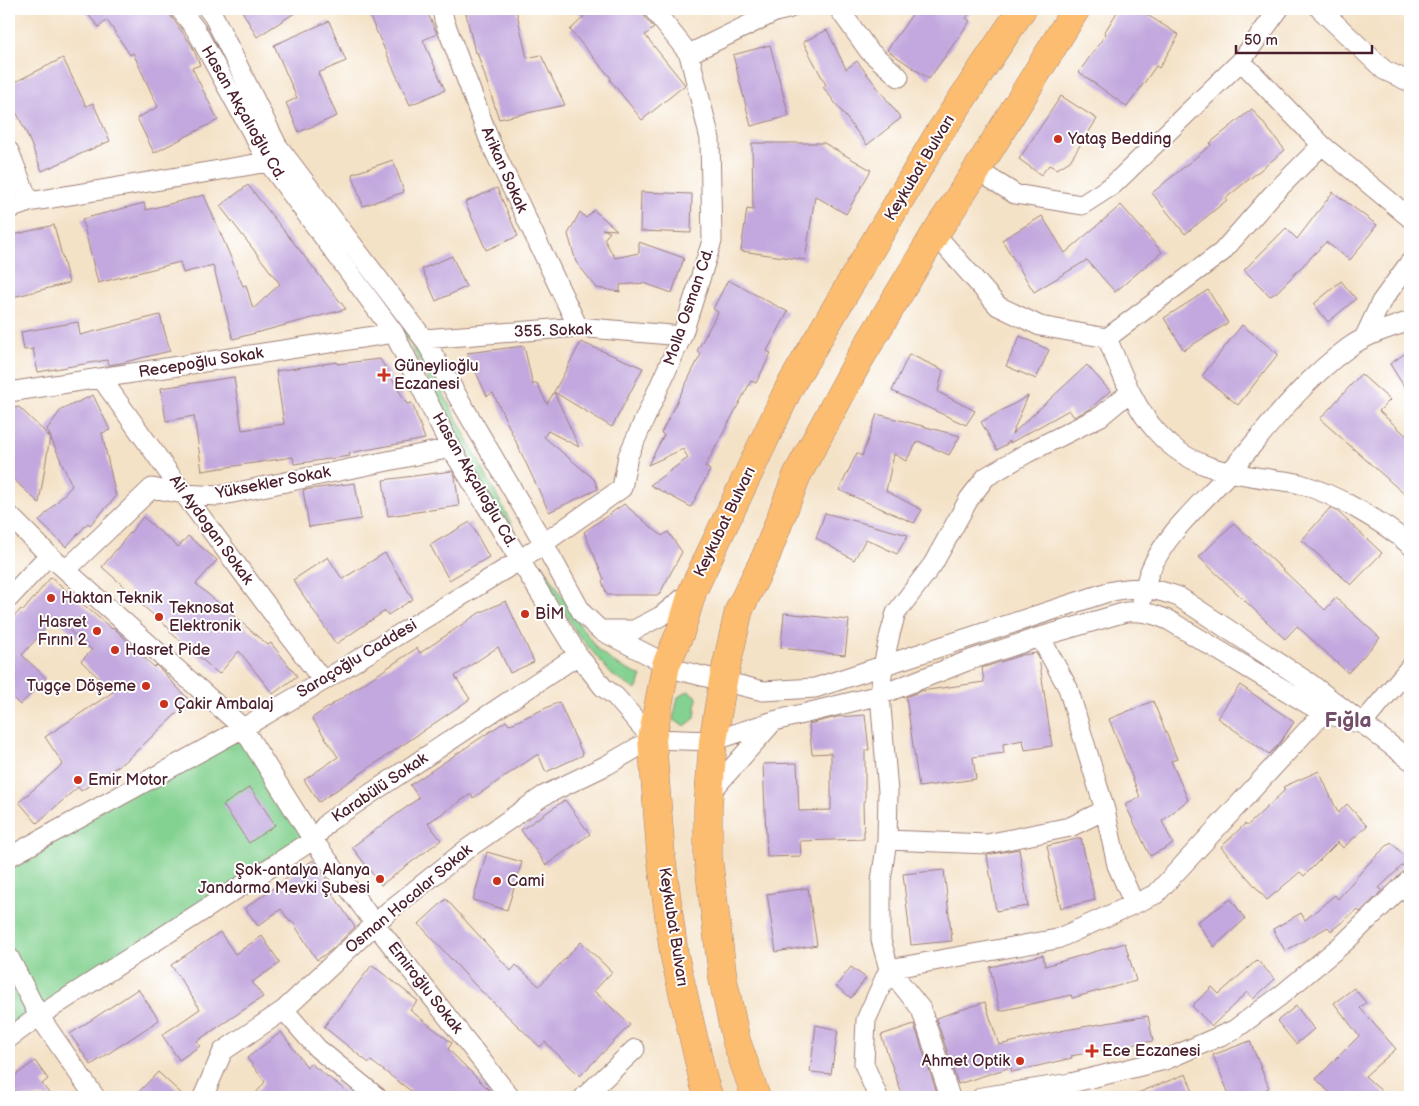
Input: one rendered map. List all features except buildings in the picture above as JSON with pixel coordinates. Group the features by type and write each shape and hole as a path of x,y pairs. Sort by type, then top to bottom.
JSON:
{"highway":[{"name":"Keykubat Bulvarı","path":"709,1097 704,1083 674,954 661,855 652,739 666,665 680,633 693,590 789,388 936,138 1022,9"},
{"path":"756,1097 736,1040 723,980 708,858 713,741 722,681 739,610 766,556 797,475 859,360 935,234 977,170 1076,9"}],"street":[{"name":"Hasan Akçalıoğlu Cd.","path":"180,9 196,30 268,162 394,333 451,448 578,655 603,687 616,697 652,739"},
{"name":"Arikan Sokak","path":"442,9 444,20 491,144 578,328"},
{"name":"Molla Osman Cd.","path":"520,560 622,488 628,456 682,336 712,240 710,139 689,54 653,9"},
{"path":"689,54 775,12 788,9"},
{"path":"839,9 869,51 899,77"},
{"path":"977,170 1015,194 1082,205 1113,184 1241,61 1279,9"},
{"path":"1320,9 1384,70 1410,82"},
{"name":"Hasan Akçalıoğlu Cd.","path":"216,12 277,145 424,339 543,542 582,613 600,630 678,670 763,691 815,688 1108,592 1128,588 1145,588 1162,591 1179,598 1311,684 1410,760"},
{"path":"196,30 216,12"},
{"path":"1241,61 1322,145 1410,218"},
{"path":"935,234 998,306 1040,326 1107,338 1222,252 1271,196 1322,145"},
{"path":"9,152 29,202"},
{"path":"9,209 29,202 268,162"},
{"path":"1364,338 1381,302 1410,262"},
{"path":"1139,611 1150,570 1174,533 1296,393 1348,348 1364,338 1410,321"},
{"name":"355. Sokak","path":"424,339 578,328 682,336"},
{"name":"Recepoğlu Sokak","path":"9,392 394,333"},
{"path":"1107,338 1130,392 1142,413 1156,432 1188,458 1211,469 1228,473 1300,484 1334,498 1366,515 1410,544"},
{"name":"Ali Aydogan Sokak","path":"101,378 184,494 323,681"},
{"path":"950,1097 921,1008 889,969 881,940 881,881 887,840 888,792 880,695 883,666 896,613 933,564 969,499 986,477 1026,453 1101,416 1130,392"},
{"name":"Yüksekler Sokak","path":"66,570 152,488 184,494 218,496 451,448"},
{"name":"Emiroğlu Sokak","path":"9,515 49,555 243,728 313,840 375,924 510,1097"},
{"path":"9,598 49,555"},
{"name":"Saraçoğlu Caddesi","path":"9,857 243,728 520,560"},
{"path":"600,630 634,630 661,616 693,590"},
{"path":"652,739 713,741 774,721 880,695 970,660 1126,612 1139,611 1155,614 1170,621 1323,713 1362,724 1410,668"},
{"path":"1040,637 1068,688 1105,810 1117,864 1134,904"},
{"name":"Karabülü Sokak","path":"9,1038 39,1016 313,840 328,822 578,655"},
{"path":"889,969 1057,939 1156,894 1323,713"},
{"path":"710,793 774,721"},
{"name":"Osman Hocalar Sokak","path":"204,1097 223,1051 284,1010 375,924 467,849 542,796 607,765 652,739"},
{"path":"887,840 987,844 1070,827 1105,810"},
{"path":"982,1097 1073,1090 1165,1060 1234,1030 1280,996 1345,942 1410,879"},
{"path":"9,957 39,1016 95,1097"},
{"path":"878,1097 864,1064 866,1020 889,969"},
{"path":"284,1010 317,1048 377,1097"},
{"path":"584,1097 635,1048"}],"green space":[{"path":"219,40 416,341 519,538 512,541 410,344 274,159 212,43"},
{"path":"537,565 543,565 578,622 598,650 616,664 642,677 636,690 612,675 576,632"},
{"path":"688,691 697,697 695,718 685,726 673,720 678,697"},
{"path":"242,732 308,840 40,1009 9,949 9,861"},
{"path":"9,964 36,1015 9,1034"}],"place":[{"name":"Yataş Bedding","path":"1058,139"},
{"name":"Güneylioğlu Eczanesi","path":"384,375"},
{"name":"Haktan Teknik","path":"51,598"},
{"name":"BİM","path":"525,614"},
{"name":"Teknosat Elektronik","path":"159,617"},
{"name":"Hasret Fırını 2","path":"97,631"},
{"name":"Hasret Pide","path":"115,650"},
{"name":"Tugçe Döşeme","path":"146,686"},
{"name":"Çakir Ambalaj","path":"164,704"},
{"name":"Emir Motor","path":"78,780"},
{"name":"Şok-antalya Alanya Jandarma Mevki Şubesi","path":"380,879"},
{"name":"Cami","path":"497,881"},
{"name":"Ece Eczanesi","path":"1092,1051"},
{"name":"Ahmet Optik","path":"1020,1061"}],"district":[{"name":"Fığla","path":"1348,720"}]}
